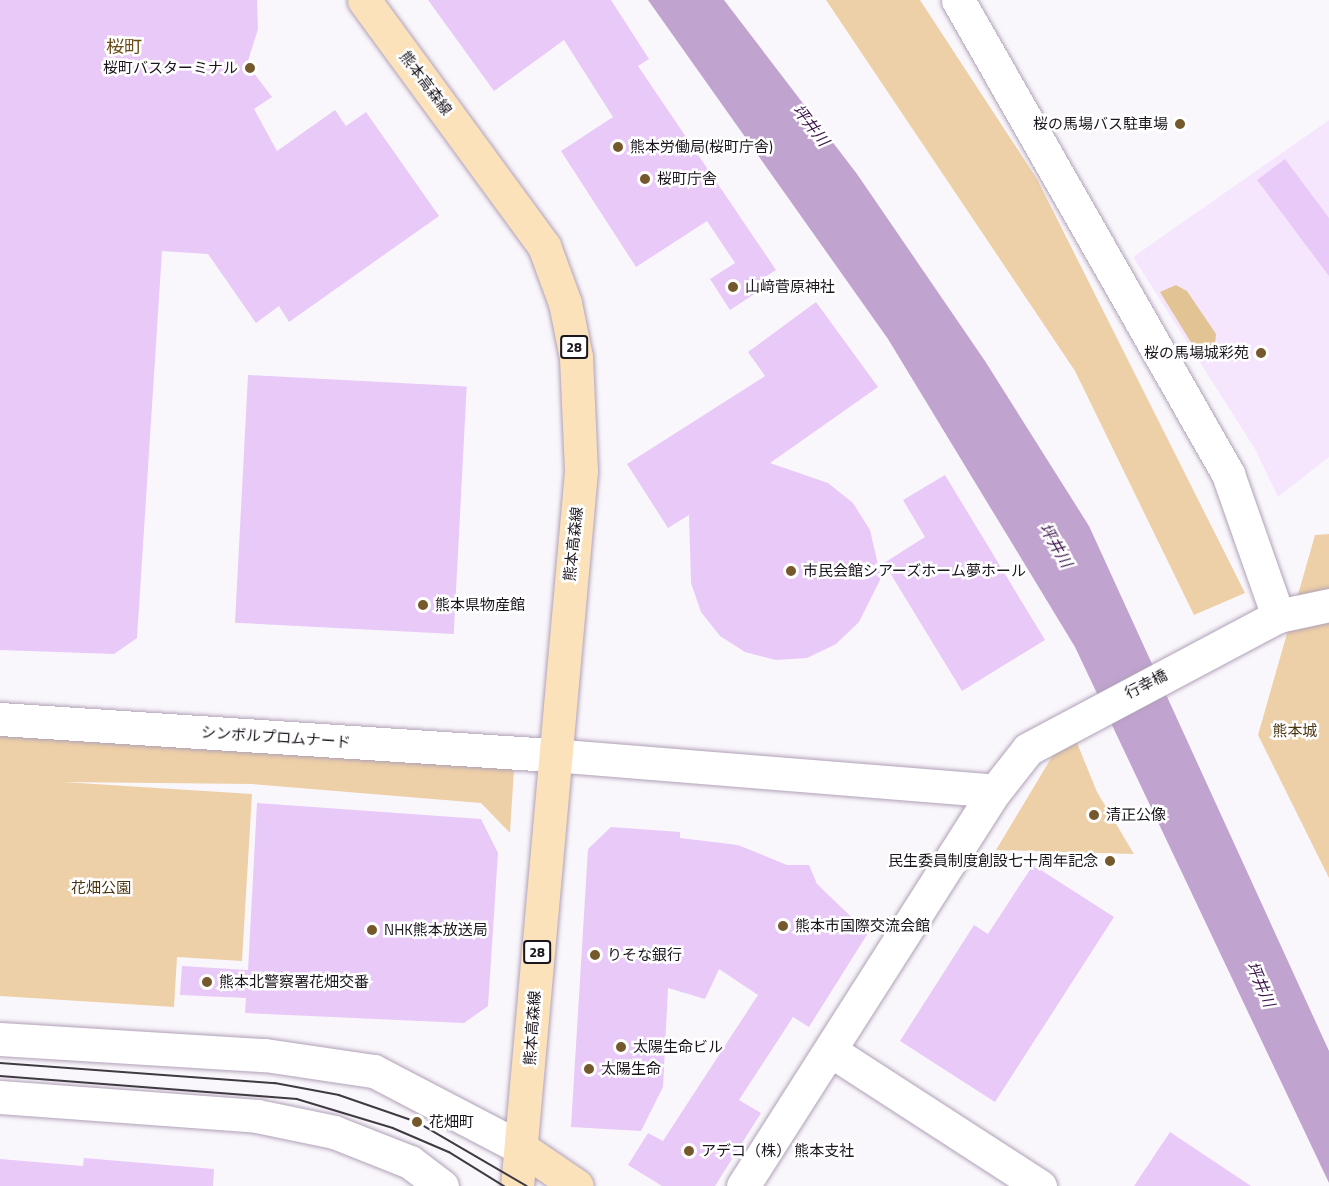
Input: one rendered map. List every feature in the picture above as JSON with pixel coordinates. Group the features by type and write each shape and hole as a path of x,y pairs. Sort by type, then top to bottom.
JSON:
{"main road":[{"name":"熊本高森線","path":"364,0 544,246 565,303 576,357 581,471 552,755 523,1149 517,1186"},
{"path":"523,1149 577,1186"}],"street":[{"path":"958,0 1228,474 1278,616"},
{"name":"行幸橋","path":"743,1186 995,791 1028,749 1077,719 1216,650 1278,616 1329,605"},
{"name":"シンボルプロムナード","path":"0,719 552,755 995,791"},
{"path":"0,1039 265,1055 374,1071 523,1149"},
{"path":"831,1051 1040,1186"},
{"path":"0,1097 257,1116 334,1132 410,1162 442,1186"}],"shaded area":[{"name":"桜の馬場城彩苑","path":"1329,120 1329,457 1278,497 1255,449 1133,257"},
{"path":"1176,285 1187,291 1216,334 1215,346 1200,357 1160,292"}],"green space":[{"path":"826,0 920,0 1037,179 1245,593 1194,615 1075,371"},
{"name":"熊本城","path":"1329,534 1329,878 1258,735 1315,535"},
{"name":"花畑公園","path":"0,719 515,753 510,833 481,803 252,784 63,782 252,794 242,961 177,957 174,1007 0,996"},
{"path":"1075,738 1097,792 1134,854 996,850 1053,755"}],"water":[{"name":"坪井川","path":"648,0 724,0 857,174 985,361 1089,526 1329,1051 1329,1183 1075,647 888,339"}],"building":[{"path":"0,0 257,0 258,29 247,64 272,97 254,109 277,151 335,110 346,126 366,112 439,216 289,322 279,306 256,323 208,254 162,251 137,638 114,654 0,650"},
{"path":"428,0 611,0 649,59 638,66 776,270 751,286 756,293 730,310 710,279 735,263 707,221 636,267 561,151 613,117 564,40 494,91"},
{"path":"1285,159 1329,218 1329,276 1257,180"},
{"path":"816,302 878,387 770,463 828,483 853,503 870,530 881,578 859,622 836,644 807,658 776,660 745,652 720,636 701,612 691,583 689,515 668,528 627,464 765,376 748,352"},
{"path":"248,375 467,386 454,634 235,623"},
{"path":"945,475 1045,640 962,691 884,563 925,537 903,500"},
{"name":"NHK熊本放送局","path":"257,803 481,819 498,853 488,1006 464,1023 245,1013 246,998 180,995 182,966 248,970"},
{"path":"611,827 680,832 680,838 738,845 787,865 809,865 817,884 868,933 809,1027 793,1017 739,1100 761,1113 715,1186 662,1186 628,1165 648,1133 663,1141 758,995 719,969 705,999 668,988 663,1087 641,1131 571,1127 588,849"},
{"path":"1033,865 1114,917 995,1102 900,1041 974,925 988,934"},
{"path":"1170,1132 1251,1186 1134,1186"},
{"path":"84,1158 214,1169 213,1186 0,1186 0,1159 83,1166"}],"tram line":[{"path":"0,1063 275,1083 339,1095 417,1122 527,1186"},
{"path":"0,1076 297,1099 393,1128 449,1152 504,1186"}],"place":[{"name":"桜町バスターミナル","path":"250,68"},
{"name":"桜の馬場バス駐車場","path":"1180,124"},
{"name":"熊本労働局(桜町庁舎)","path":"618,147"},
{"name":"桜町庁舎","path":"645,179"},
{"name":"山﨑菅原神社","path":"733,287"},
{"name":"桜の馬場城彩苑","path":"1261,353"},
{"name":"市民会館シアーズホーム夢ホール","path":"791,571"},
{"name":"熊本県物産館","path":"423,605"},
{"name":"清正公像","path":"1094,815"},
{"name":"民生委員制度創設七十周年記念","path":"1110,861"},
{"name":"熊本市国際交流会館","path":"783,926"},
{"name":"NHK熊本放送局","path":"372,930"},
{"name":"りそな銀行","path":"595,955"},
{"name":"熊本北警察署花畑交番","path":"207,982"},
{"name":"太陽生命ビル","path":"621,1047"},
{"name":"太陽生命","path":"589,1069"},
{"name":"花畑町","path":"417,1122"},
{"name":"アデコ（株） 熊本支社","path":"689,1151"}],"district":[{"name":"桜町","path":"124,47"}]}
